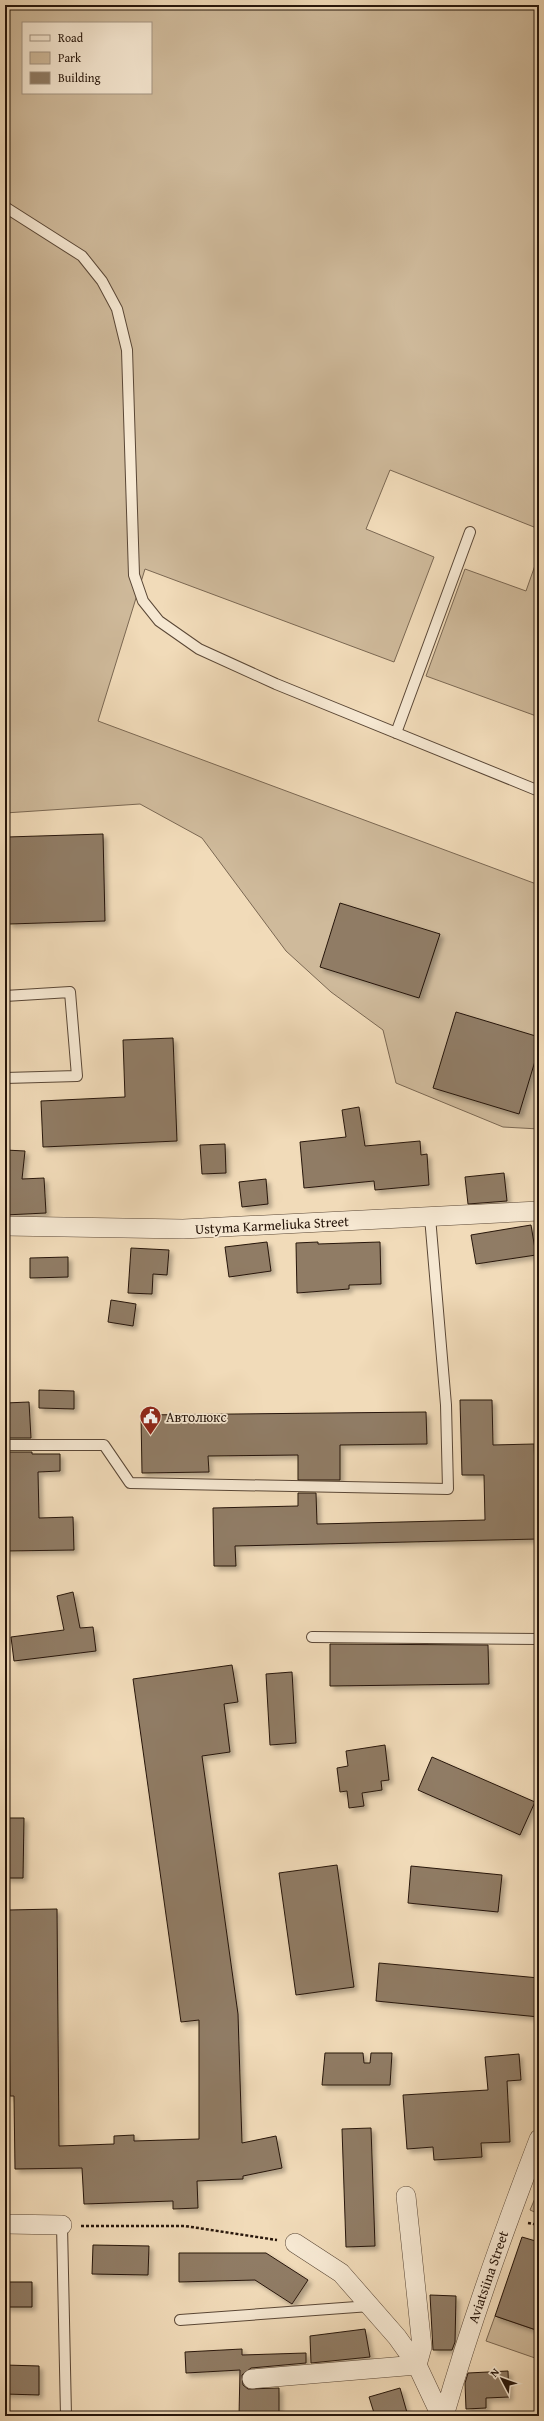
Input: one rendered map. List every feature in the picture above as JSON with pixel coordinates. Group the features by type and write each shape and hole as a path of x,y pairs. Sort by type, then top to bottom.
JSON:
{"street":[{"name":"Ustyma Karmeliuka Street","path":"5,1226 184,1230 539,1211"},
{"name":"Aviatsiina Street","path":"443,2416 462,2353 507,2220 539,2139"},
{"path":"406,2196 422,2347 416,2365"},
{"path":"5,2224 62,2225"},
{"path":"295,2243 341,2273 397,2337 416,2365 443,2416"},
{"path":"252,2379 416,2365"}],"lane":[{"path":"5,207 82,256 102,281 117,309 127,350 134,575 143,601 159,621 199,649 276,684 539,791"},
{"path":"396,733 470,532"},
{"path":"5,996 70,992 77,1076 5,1078"},
{"path":"5,1445 104,1445 130,1483 448,1489 446,1405 430,1217"},
{"path":"312,1637 539,1639"},
{"path":"62,2225 66,2416"},
{"path":"180,2320 370,2306"}],"path":[{"path":"62,2225 185,2226 235,2232 295,2243"}],"green space":[{"path":"5,5 539,5 539,529 390,470 366,529 434,557 394,662 145,569 98,721 539,885 539,1129 503,1127 396,1083 383,1030 331,992 286,951 202,838 140,804 5,813"},
{"path":"539,554 539,717 426,676 465,569 526,591"},
{"path":"539,2189 539,2214 530,2210"},
{"path":"495,2316 539,2331 539,2345 535,2358 486,2341"}],"building":[{"path":"103,834 105,921 9,924 7,837"},
{"path":"340,903 440,934 419,998 320,967"},
{"path":"456,1012 539,1037 539,1048 519,1114 433,1088"},
{"path":"173,1038 177,1141 43,1147 41,1101 125,1097 123,1040"},
{"path":"359,1107 365,1146 420,1141 421,1155 427,1154 429,1185 375,1190 374,1181 304,1188 300,1142 346,1137 342,1110"},
{"path":"225,1144 226,1173 202,1174 200,1145"},
{"path":"5,1150 25,1151 22,1179 44,1178 46,1213 5,1215"},
{"path":"504,1173 507,1201 468,1204 465,1177"},
{"path":"266,1179 268,1204 242,1207 239,1182"},
{"path":"531,1225 536,1255 476,1264 471,1235"},
{"path":"267,1242 271,1271 229,1277 225,1247"},
{"path":"318,1242 318,1244 380,1242 381,1284 349,1285 349,1289 297,1293 296,1243"},
{"path":"131,1248 169,1250 167,1275 153,1274 152,1294 128,1293"},
{"path":"68,1257 68,1277 30,1278 30,1258"},
{"path":"111,1300 136,1304 133,1326 108,1322"},
{"path":"39,1390 74,1391 74,1409 39,1408"},
{"path":"460,1400 492,1400 493,1445 534,1444 538,1539 235,1546 236,1566 214,1566 213,1508 298,1506 298,1493 316,1493 317,1524 485,1520 484,1475 462,1475"},
{"path":"29,1402 31,1438 5,1438 5,1403"},
{"path":"426,1412 427,1444 340,1445 340,1480 298,1480 298,1455 208,1456 209,1472 142,1473 141,1415"},
{"path":"6,1452 60,1454 60,1471 38,1472 39,1518 73,1517 74,1550 5,1551"},
{"path":"73,1592 80,1628 93,1627 96,1651 14,1661 11,1637 64,1630 57,1596"},
{"path":"330,1644 488,1645 489,1684 330,1686"},
{"path":"232,1665 238,1702 224,1704 230,1752 202,1756 238,2014 242,2143 276,2136 282,2168 243,2176 243,2179 197,2181 198,2208 173,2209 173,2201 84,2204 82,2168 15,2169 14,2096 10,2096 8,1910 57,1909 59,2146 114,2144 114,2136 134,2135 134,2141 199,2139 199,2020 181,2022 133,1679"},
{"path":"292,1672 296,1743 270,1745 266,1674"},
{"path":"385,1745 389,1780 381,1781 382,1790 362,1793 364,1806 349,1808 347,1791 340,1792 337,1768 348,1766 346,1751"},
{"path":"432,1757 535,1802 520,1835 418,1790"},
{"path":"5,1818 24,1818 23,1878 5,1878"},
{"path":"337,1865 354,1987 296,1995 279,1873"},
{"path":"411,1866 502,1875 498,1912 408,1903"},
{"path":"379,1963 539,1978 539,2017 376,2001"},
{"path":"325,2053 363,2053 364,2063 370,2063 371,2053 392,2053 390,2085 322,2085"},
{"path":"519,2054 521,2080 507,2081 510,2142 481,2143 482,2157 434,2160 433,2147 407,2149 403,2095 488,2090 485,2057"},
{"path":"371,2128 375,2246 346,2247 342,2129"},
{"path":"522,2237 539,2242 539,2331 495,2316"},
{"path":"93,2245 149,2246 148,2275 92,2274"},
{"path":"179,2253 266,2253 308,2280 292,2304 255,2280 179,2282"},
{"path":"5,2282 32,2282 32,2307 5,2307"},
{"path":"430,2295 456,2296 455,2342 452,2350 433,2350"},
{"path":"365,2329 370,2357 311,2363 310,2336"},
{"path":"242,2349 242,2355 306,2353 306,2363 251,2368 242,2375 243,2385 248,2389 279,2388 279,2416 239,2416 240,2370 186,2373 185,2352"},
{"path":"5,2365 39,2366 39,2395 5,2394"},
{"path":"508,2371 509,2397 486,2398 486,2408 466,2409 465,2383 468,2373"},
{"path":"400,2388 408,2416 375,2416 369,2397"}],"place":[{"name":"Автолюкс","path":"150,1436"}]}
